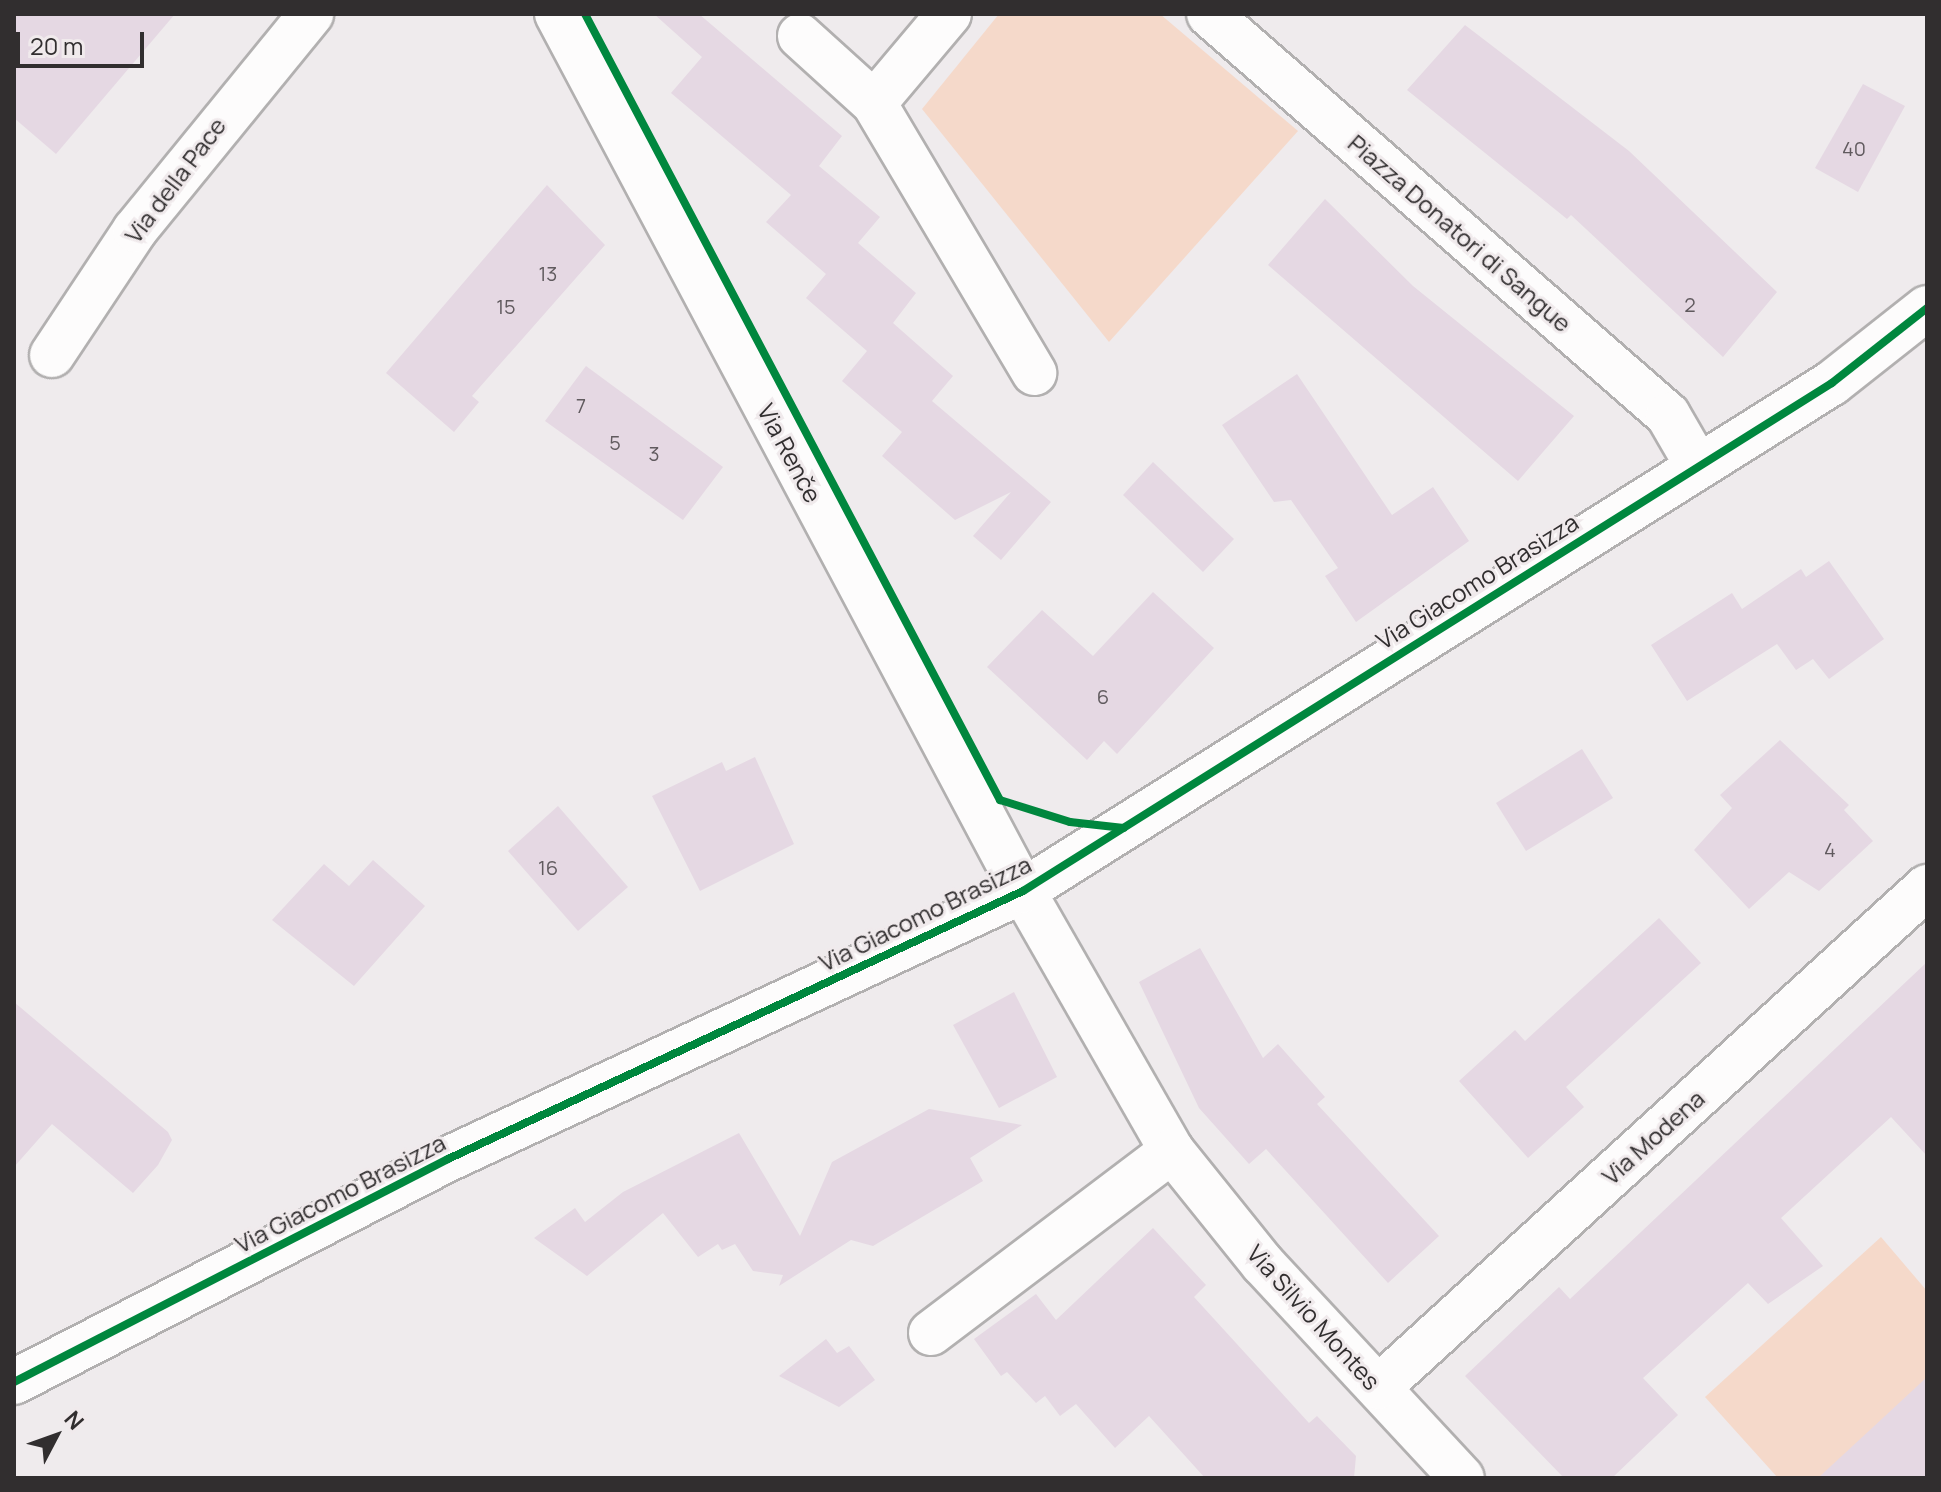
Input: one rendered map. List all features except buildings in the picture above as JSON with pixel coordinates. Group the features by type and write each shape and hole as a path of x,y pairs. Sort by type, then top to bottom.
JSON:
{"street":[{"name":"Via della Pace","path":"52,355 135,230 311,14"},
{"name":"Via Renče","path":"557,14 1023,891"},
{"path":"874,103 949,14"},
{"name":"Piazza Donatori di Sangue","path":"1209,14 1668,415 1697,465"},
{"path":"800,36 874,103 1034,373"},
{"name":"Via Giacomo Brasizza","path":"14,1382 448,1159 1023,891 1832,383 1926,313"},
{"name":"Via Modena","path":"1379,1387 1927,887"},
{"name":"Via Silvio Montes","path":"1023,891 1172,1151 1263,1264 1462,1478"},
{"path":"931,1333 1172,1151"}],"shaded area":[{"path":"999,14 1160,14 1298,131 1109,342 922,109"},
{"path":"1881,1237 1927,1291 1927,1478 1778,1478 1705,1397"}],"cycle path":[{"path":"585,14 1000,800 1070,822 1124,828"},
{"path":"14,1382 448,1159 1023,891 1832,383 1927,308"}]}
